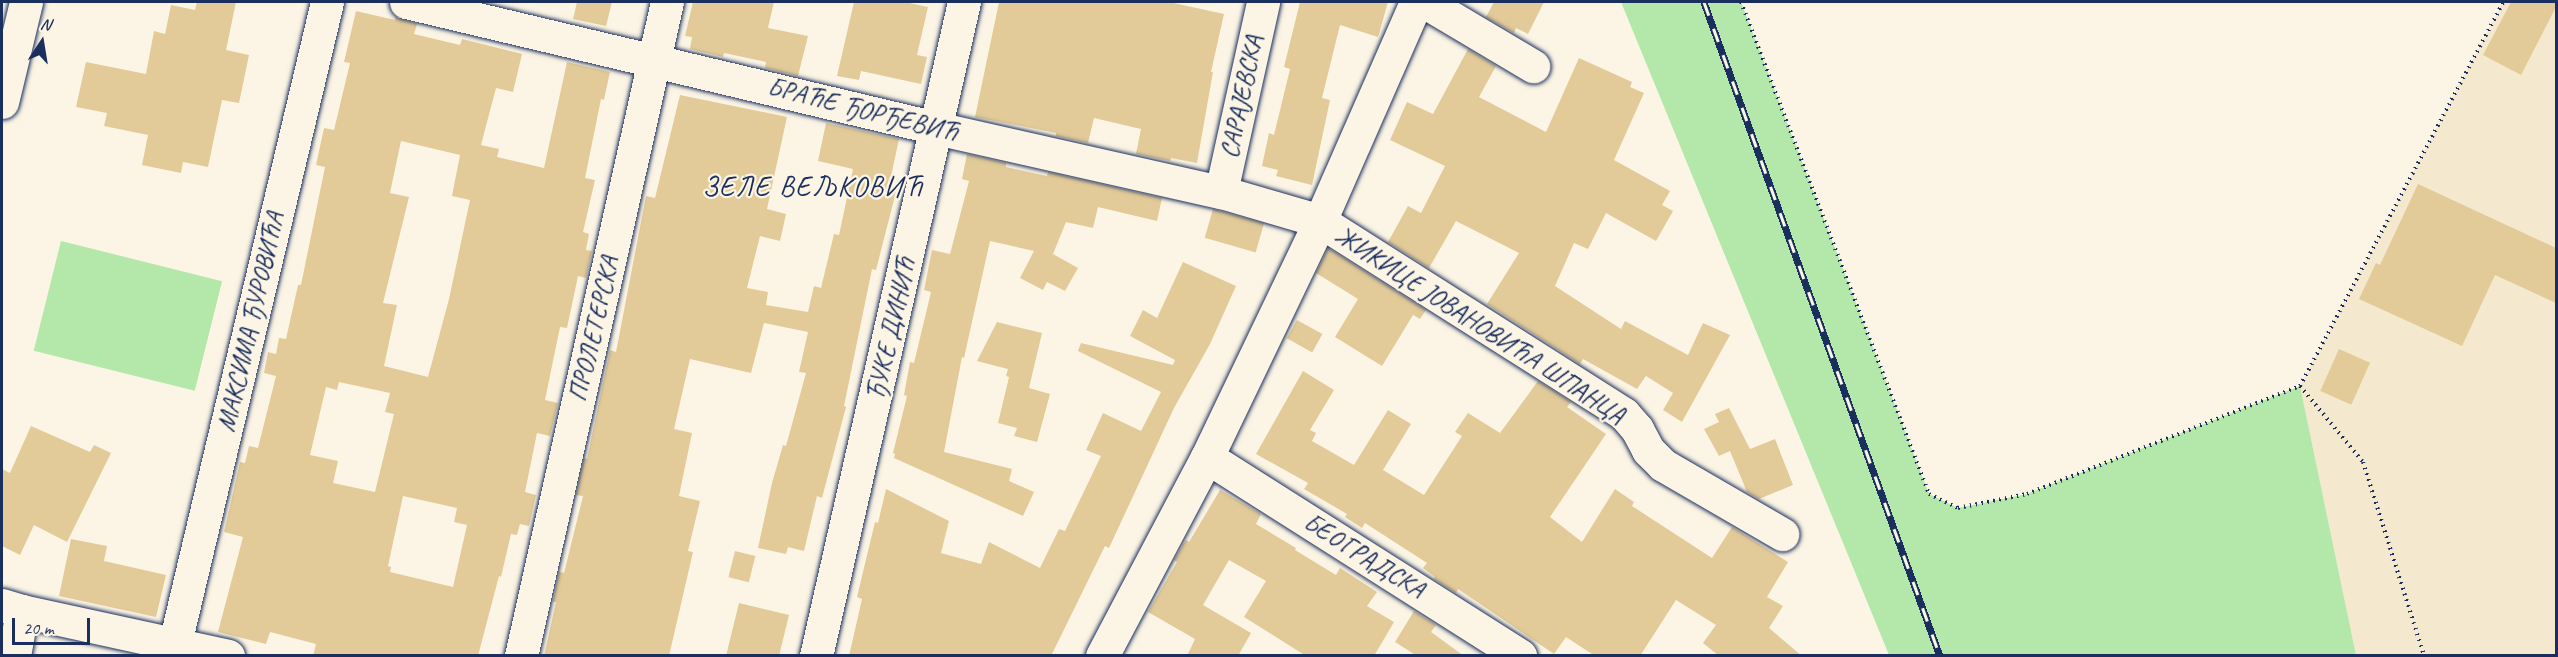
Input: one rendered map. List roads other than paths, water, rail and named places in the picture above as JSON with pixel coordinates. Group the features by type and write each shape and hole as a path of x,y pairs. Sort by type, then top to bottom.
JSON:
{"street":[{"path":"2,102 26,2"},
{"name":"МАКСИМА ЂУРОВИЋА","path":"175,643 327,2"},
{"name":"БРАЋЕ ЂОРЂЕВИЋ","path":"406,2 655,59 936,128 1221,192 1320,221"},
{"name":"ПРОЛЕТЕРСКА","path":"521,656 667,2"},
{"name":"ЂУКЕ ДИНИЋ","path":"816,656 964,2"},
{"name":"САРАЈЕВСКА","path":"1221,192 1263,2"},
{"name":"ЖИКИЦЕ ЈОВАНОВИЋА ШПАНЦА","path":"1102,656 1207,457 1320,221 1416,2"},
{"path":"1425,2 1533,66"},
{"name":"ЖИКИЦЕ ЈОВАНОВИЋА ШПАНЦА","path":"1320,221 1624,414 1637,429 1648,450 1663,465 1782,534"},
{"name":"БЕОГРАДСКА","path":"1207,457 1520,656"},
{"path":"14,656 12,608 228,656"}],"railway":[{"path":"1704,2 1940,656"}],"district":[{"name":"ЗЕЛЕ ВЕЉКОВИЋ","path":"813,187"}]}
